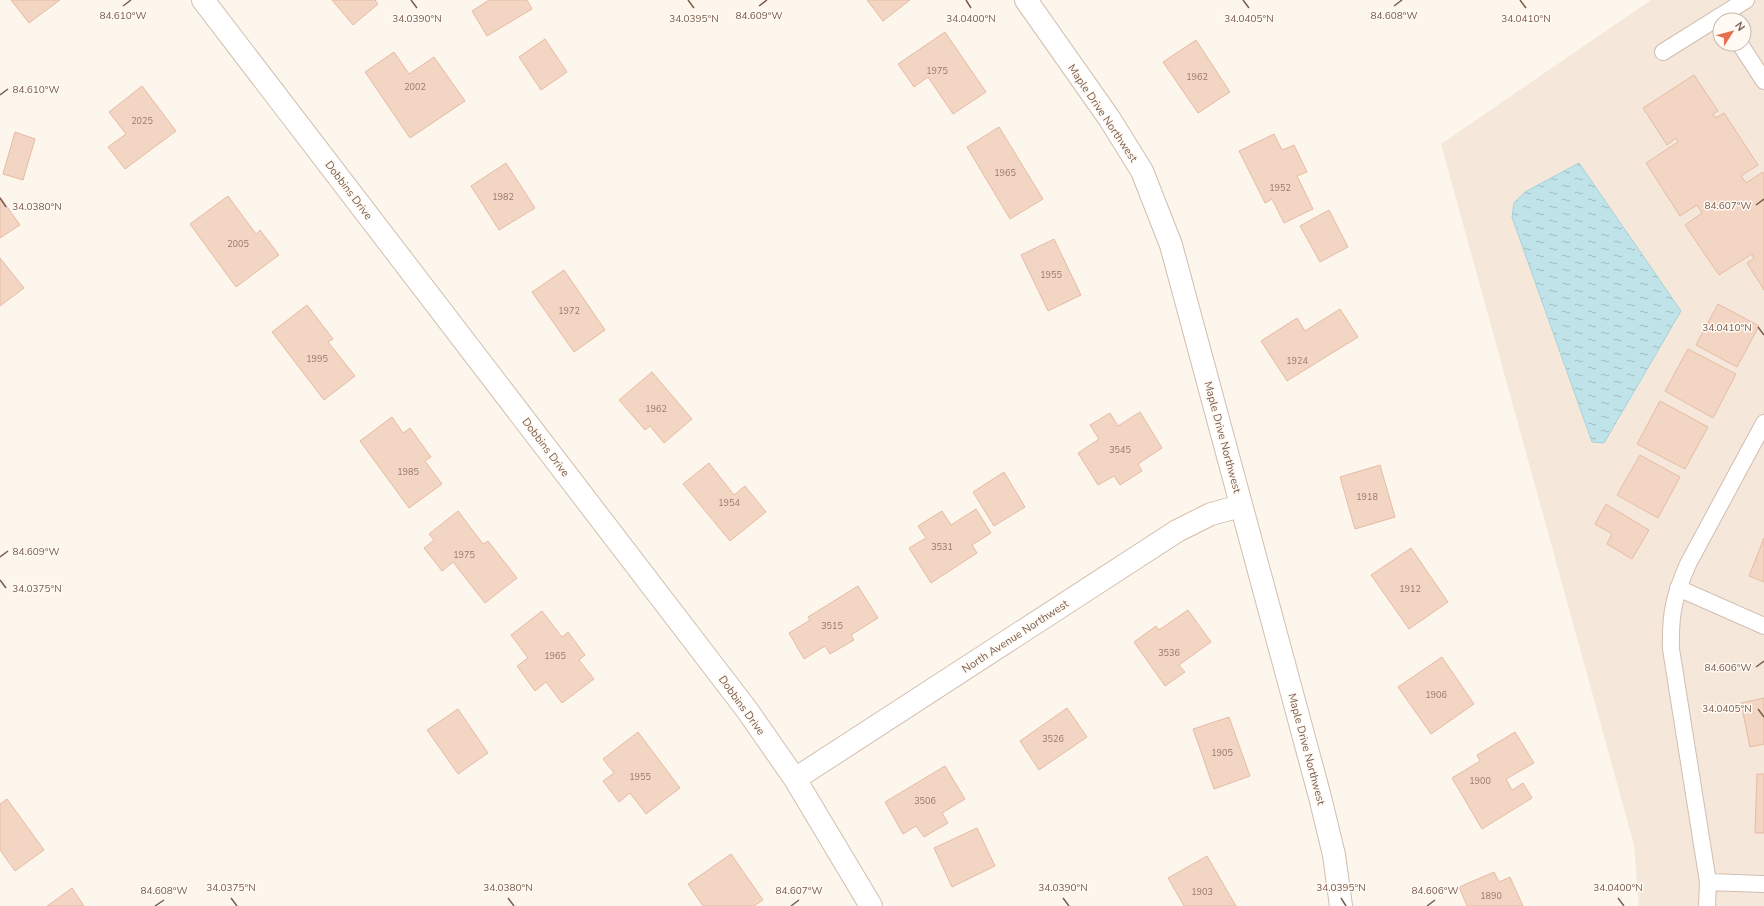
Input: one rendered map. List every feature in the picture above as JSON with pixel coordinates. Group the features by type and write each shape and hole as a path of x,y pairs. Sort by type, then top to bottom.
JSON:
{"street":[{"name":"Dobbins Drive","path":"204,0 742,704 795,779 871,906"},
{"name":"Maple Drive Northwest","path":"1026,0 1109,118 1142,171 1171,245 1334,855 1341,906"},
{"name":"North Avenue Northwest","path":"795,779 1177,531 1211,514 1241,506"}],"lane":[{"path":"1731,12 1746,0"},
{"path":"1663,52 1712,24"},
{"path":"1745,52 1764,81"},
{"path":"1707,906 1708,882 1671,649 1672,614 1678,588 1688,564 1764,423"},
{"path":"1678,588 1764,626"},
{"path":"1708,882 1764,884"}],"shaded area":[{"path":"1651,0 1764,0 1764,906 1639,906 1634,845 1441,144"}],"water":[{"path":"1579,163 1681,311 1604,443 1592,442 1512,217 1514,203 1525,192"}],"building":[{"path":"11,0 60,0 29,23"},
{"path":"332,0 375,0 378,4 353,25"},
{"path":"489,0 527,0 532,9 487,36 472,11"},
{"path":"867,0 910,0 883,21"},
{"path":"945,32 986,92 953,114 928,77 914,87 898,64"},
{"path":"545,39 567,72 541,90 519,57"},
{"path":"1196,40 1230,92 1198,113 1163,62"},
{"path":"394,52 409,74 434,57 465,101 410,138 365,72"},
{"path":"1694,75 1718,111 1713,114 1716,118 1724,113 1758,165 1741,176 1746,183 1763,172 1764,174 1764,290 1747,263 1754,258 1752,254 1719,275 1685,225 1702,213 1697,205 1680,216 1646,163 1678,142 1676,138 1667,145 1643,108"},
{"path":"142,86 176,131 125,169 108,147 126,134 109,112"},
{"path":"999,127 1043,199 1010,219 967,147"},
{"path":"15,132 35,139 23,180 3,174"},
{"path":"1274,134 1282,150 1294,145 1307,172 1297,176 1313,209 1284,223 1272,199 1265,203 1239,151"},
{"path":"506,163 535,208 499,230 471,186"},
{"path":"228,196 256,234 260,230 279,255 236,287 190,224"},
{"path":"0,197 20,225 0,238"},
{"path":"1329,210 1348,247 1320,262 1300,226"},
{"path":"1054,239 1081,295 1048,311 1021,255"},
{"path":"0,258 24,288 0,306"},
{"path":"564,270 605,330 574,352 532,292"},
{"path":"1718,304 1759,326 1737,367 1696,345"},
{"path":"307,305 333,339 328,342 355,376 324,400 272,332"},
{"path":"1340,309 1358,337 1287,381 1261,341 1297,318 1305,331"},
{"path":"1688,349 1736,374 1713,418 1665,391"},
{"path":"652,372 692,419 664,443 650,426 645,430 619,400"},
{"path":"1660,401 1708,427 1685,469 1637,444"},
{"path":"1140,412 1162,448 1138,464 1142,471 1120,485 1114,476 1098,485 1078,453 1099,439 1090,425 1110,413 1118,426"},
{"path":"392,417 403,433 410,428 431,457 425,461 442,484 409,508 360,441"},
{"path":"1640,455 1680,477 1658,518 1617,495"},
{"path":"709,463 734,495 745,486 766,512 730,541 683,484"},
{"path":"1380,465 1395,517 1355,529 1340,477"},
{"path":"1004,472 1025,507 994,526 973,492"},
{"path":"1606,504 1649,530 1632,559 1607,544 1612,534 1595,524"},
{"path":"976,509 991,533 972,545 977,553 931,583 909,548 926,538 918,526 942,511 951,525"},
{"path":"458,511 483,544 488,541 517,578 485,603 453,562 442,571 424,548 434,540 429,534"},
{"path":"1764,538 1764,582 1749,576"},
{"path":"1411,548 1448,602 1409,629 1371,575"},
{"path":"858,586 878,618 851,635 854,640 830,654 825,646 804,659 789,633 810,620 808,617"},
{"path":"1188,610 1211,642 1179,665 1185,672 1165,686 1134,642 1156,626 1159,630"},
{"path":"542,611 562,637 568,632 585,655 579,660 594,679 562,703 546,682 535,691 517,666 528,658 511,635"},
{"path":"1442,657 1474,704 1431,734 1398,687"},
{"path":"1764,698 1764,744 1750,747 1741,703"},
{"path":"1067,708 1087,737 1039,770 1020,741"},
{"path":"458,709 488,753 458,774 427,730"},
{"path":"1229,717 1250,776 1214,789 1193,729"},
{"path":"638,732 680,788 646,814 630,793 619,802 603,781 614,773 603,759"},
{"path":"1515,732 1534,763 1506,779 1512,790 1523,783 1532,798 1482,829 1452,778 1480,761 1477,755"},
{"path":"945,766 965,799 942,813 948,823 924,837 916,826 903,834 885,802"},
{"path":"1757,774 1764,774 1764,833 1755,833"},
{"path":"7,799 44,850 15,871 0,850 0,804"},
{"path":"977,828 995,866 952,887 934,848"},
{"path":"731,854 763,900 754,906 703,906 688,884"},
{"path":"1207,856 1236,906 1184,906 1168,878"},
{"path":"1494,872 1499,882 1510,877 1523,906 1467,906 1459,887"},
{"path":"72,888 84,906 47,906"}]}
